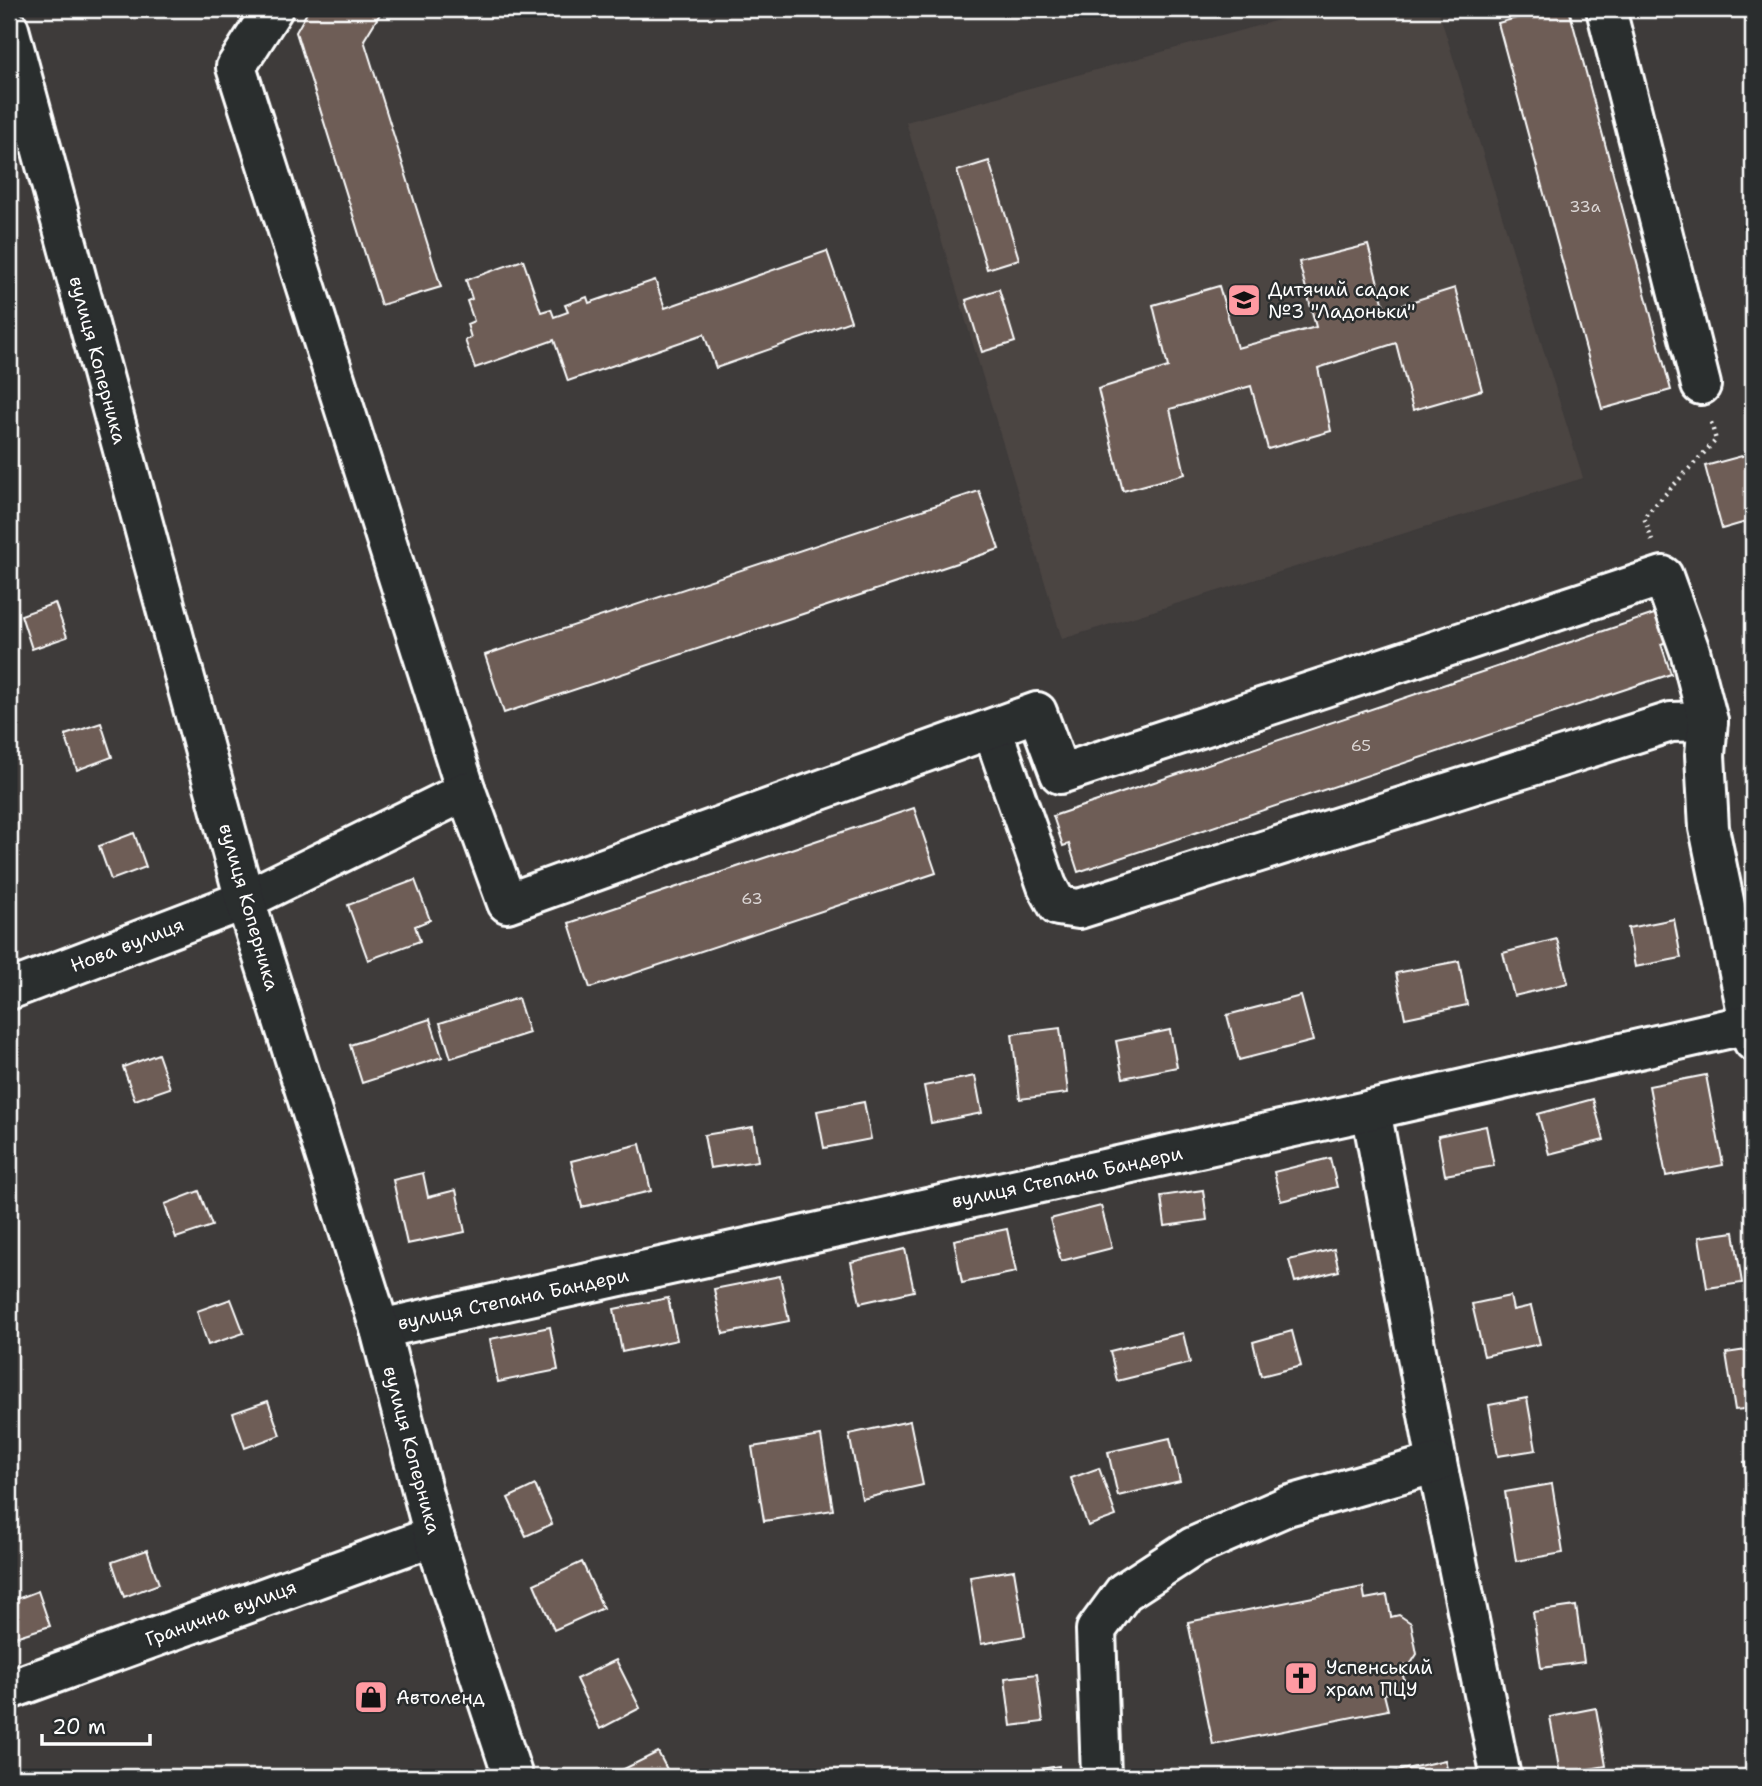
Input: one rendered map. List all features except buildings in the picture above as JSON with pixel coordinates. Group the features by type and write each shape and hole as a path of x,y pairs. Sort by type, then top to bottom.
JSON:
{"street":[{"path":"273,9 236,67 466,791 508,903 1037,712 1060,774 1662,576 1689,651 1708,721 1705,755 1709,828 1752,1029"},
{"path":"1606,9 1701,385"},
{"name":"вулиця Коперника","path":"9,29 245,900 380,1329 434,1536 513,1777"},
{"path":"992,729 1047,886 1058,906 1079,909 1671,722 1708,721"},
{"name":"Нова вулиця","path":"9,990 245,900 466,791"},
{"name":"вулиця Степана Бандери","path":"380,1329 1371,1110 1752,1029"},
{"path":"1371,1110 1437,1463 1501,1777"},
{"path":"1101,1777 1096,1630 1124,1592 1193,1547 1287,1506 1437,1463"},
{"name":"Гранична вулиця","path":"9,1690 434,1536"}],"path":[{"path":"1662,576 1644,517 1716,440 1701,385"}],"shaded area":[{"name":"Дитячий садок №3 \"Ладоньки\"","path":"1319,9 1438,9 1583,478 1062,639 906,122"}],"place":[{"name":"Дитячий садок №3 \"Ладоньки\"","path":"1244,300"},
{"name":"Успенський храм ПЦУ","path":"1301,1678"},
{"name":"Автоленд","path":"371,1697"}]}
